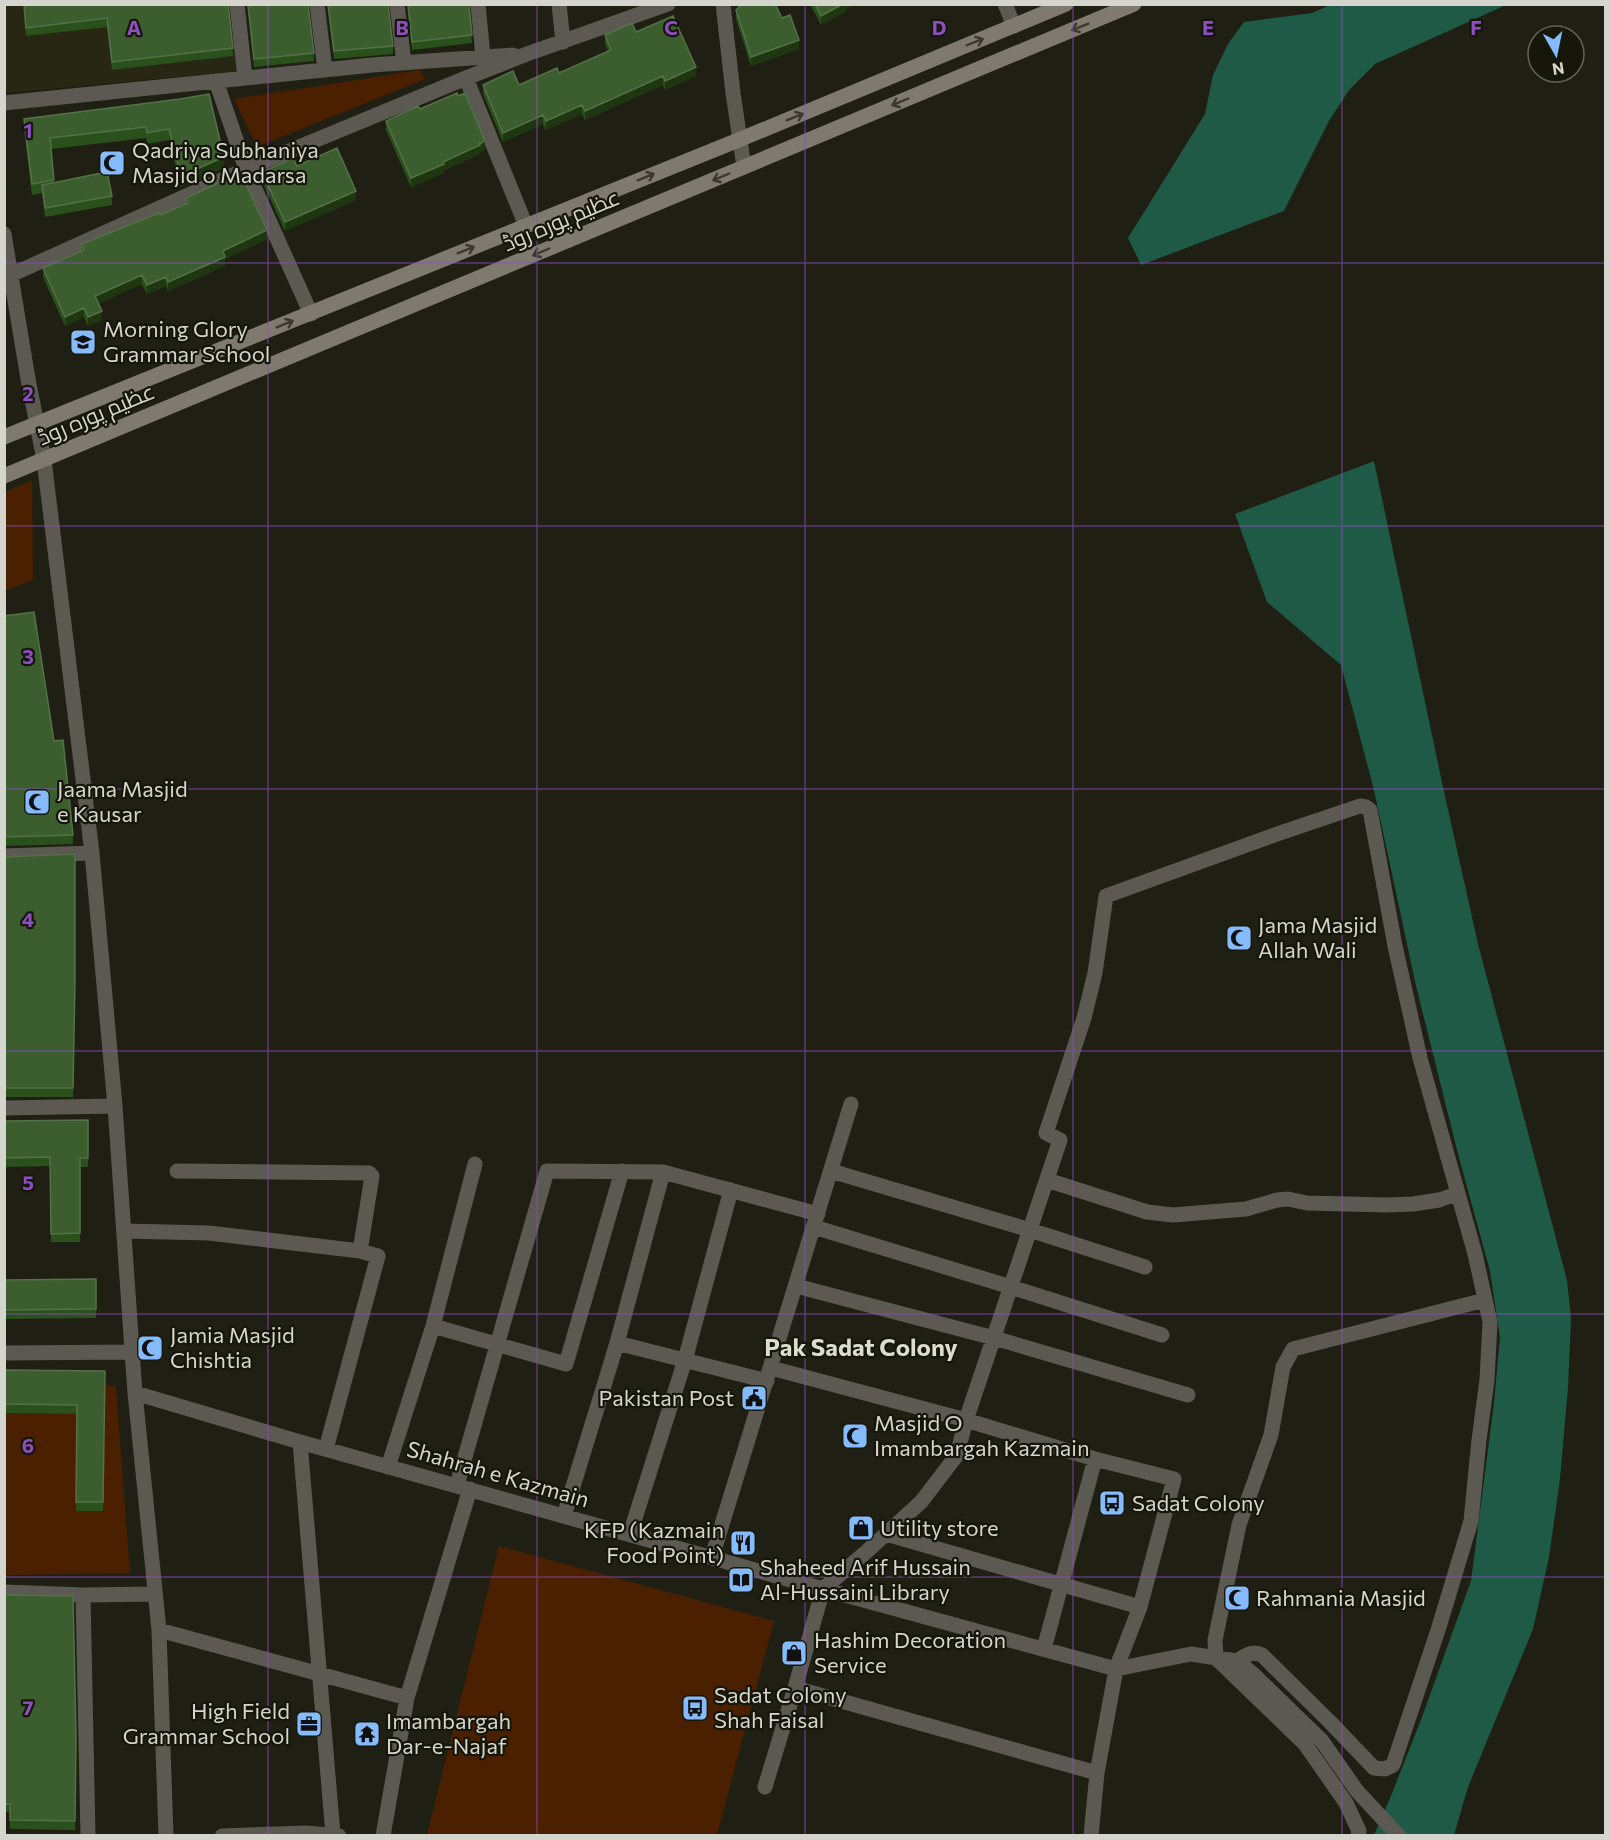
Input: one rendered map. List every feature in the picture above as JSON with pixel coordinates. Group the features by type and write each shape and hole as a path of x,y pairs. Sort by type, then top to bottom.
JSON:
{"main road":[{"name":"عظیم پورہ روڈ","path":"4,437 741,139 1066,4"},
{"name":"عظیم پورہ روڈ","path":"4,476 1134,4"}],"street":[{"path":"237,4 245,78"},
{"path":"317,4 325,70"},
{"path":"397,4 404,63"},
{"path":"478,4 483,57"},
{"path":"559,4 563,42"},
{"path":"7,277 246,169 466,78 563,42 636,10 668,4"},
{"path":"723,4 744,167"},
{"path":"1005,4 1014,26"},
{"path":"4,103 325,70 527,54"},
{"path":"466,78 526,226"},
{"path":"216,81 246,169 311,314"},
{"path":"4,234 7,277 44,460 92,853 115,1106 135,1394 159,1630 166,1836"},
{"path":"765,1787 823,1589 921,1502 957,1455 966,1420 1060,1140 1046,1133 1084,1018 1095,973 1106,896 1360,806 1370,810 1395,946 1420,1058 1475,1254 1490,1322 1487,1380 1471,1521 1393,1765 1385,1769 1374,1768 1262,1655 1250,1653 1237,1661 1252,1672 1322,1742 1357,1791 1399,1836"},
{"path":"4,856 92,853"},
{"path":"712,1557 851,1104"},
{"path":"4,1108 115,1106"},
{"path":"388,1467 433,1326 475,1164"},
{"path":"177,1171 369,1173 372,1176 360,1251"},
{"path":"383,1836 406,1698 464,1487 498,1346 548,1171 663,1172 731,1190 1011,1287 1162,1335"},
{"path":"433,1326 566,1364 622,1171"},
{"path":"831,1171 1145,1267"},
{"path":"564,1516 617,1343 663,1172"},
{"path":"1047,1180 1147,1212 1173,1215 1246,1209 1288,1199 1307,1203 1388,1205 1439,1200 1457,1194"},
{"path":"630,1534 684,1360 731,1190"},
{"path":"124,1231 209,1233 360,1251 378,1256 326,1449"},
{"path":"796,1286 994,1338 1188,1395"},
{"path":"1358,1836 1359,1831 1346,1803 1305,1743 1216,1658 1215,1640 1239,1525 1271,1435 1283,1367 1293,1349 1485,1300"},
{"path":"617,1343 684,1360 769,1374 966,1420 1095,1459 1174,1479 1140,1607 1116,1669 1097,1773 1091,1836"},
{"path":"4,1353 132,1352"},
{"name":"Shahrah e Kazmain","path":"135,1394 823,1589 1116,1669 1191,1654 1237,1661"},
{"path":"300,1442 333,1835"},
{"path":"1044,1649 1095,1459"},
{"path":"886,1534 1140,1607"},
{"path":"4,1592 83,1595 154,1594"},
{"path":"83,1595 88,1836"},
{"path":"159,1630 406,1698"},
{"path":"795,1688 1097,1773"},
{"path":"222,1836 306,1833 339,1836"}],"shaded area":[{"path":"5,5 230,5 238,71 5,93"},
{"path":"1330,5 1506,5 1375,64 1349,90 1329,121 1284,211 1141,265 1128,238 1205,114 1213,75 1228,44 1244,22 1312,13"},
{"path":"420,70 425,79 257,147 234,99"},
{"path":"1374,461 1478,944 1567,1280 1571,1319 1560,1479 1549,1557 1533,1629 1468,1787 1454,1835 1374,1835 1422,1717 1471,1581 1494,1403 1500,1337 1490,1271 1416,986 1374,790 1341,665 1267,602 1235,514"},
{"path":"32,480 33,580 5,591 5,492"},
{"path":"105,1384 116,1387 130,1573 5,1575 5,1413 77,1414 103,1511"},
{"path":"499,1546 774,1621 717,1835 427,1835"}],"building":[{"path":"24,4 228,4 233,48 112,62 107,18 26,28"},
{"path":"248,4 308,4 314,53 254,59"},
{"path":"328,4 388,4 393,46 334,51"},
{"path":"408,4 469,4 472,35 412,42"},
{"path":"742,4 775,4 782,18 790,15 799,40 751,57 736,10"},
{"path":"815,4 843,4 821,16"},
{"path":"673,16 696,67 665,81 663,76 585,111 582,105 546,121 543,115 503,133 483,85 513,71 519,85 557,68 559,73 611,50 605,35 632,23 636,32"},
{"path":"457,93 458,96 465,93 485,141 443,162 444,164 411,178 386,121 418,106 420,109"},
{"path":"209,94 224,157 181,176 169,129 147,133 146,127 50,138 54,180 32,184 24,119"},
{"path":"337,148 356,191 285,222 262,172 293,158 297,166"},
{"path":"107,172 112,196 45,208 42,185"},
{"path":"229,178 231,185 244,180 267,230 223,251 225,257 168,282 166,277 147,285 142,275 95,296 102,311 88,317 84,308 65,317 43,268 84,250 82,244 188,203 186,198"},
{"path":"34,612 54,741 63,740 73,835 4,837 4,616"},
{"path":"75,854 73,1088 4,1088 4,857"},
{"path":"88,1120 88,1158 80,1158 80,1233 51,1234 50,1157 4,1158 4,1121"},
{"path":"96,1279 96,1309 4,1310 4,1280"},
{"path":"4,1370 105,1371 103,1502 76,1502 77,1405 4,1404"},
{"path":"4,1595 73,1596 75,1821 10,1820 10,1804 4,1804"}],"place":[{"name":"Qadriya Subhaniya Masjid o Madarsa","path":"112,163"},
{"name":"Morning Glory Grammar School","path":"83,342"},
{"name":"Jaama Masjid e Kausar","path":"37,802"},
{"name":"Jama Masjid Allah Wali","path":"1239,938"},
{"name":"Jamia Masjid Chishtia","path":"150,1348"},
{"name":"Pakistan Post","path":"754,1398"},
{"name":"Masjid O Imambargah Kazmain","path":"855,1436"},
{"name":"Sadat Colony","path":"1112,1503"},
{"name":"Utility store","path":"861,1528"},
{"name":"KFP (Kazmain Food Point)","path":"743,1543"},
{"name":"Shaheed Arif Hussain Al-Hussaini Library","path":"741,1580"},
{"name":"Rahmania Masjid","path":"1237,1598"},
{"name":"Hashim Decoration Service","path":"794,1653"},
{"name":"Sadat Colony Shah Faisal","path":"695,1708"},
{"name":"High Field Grammar School","path":"309,1724"},
{"name":"Imambargah Dar-e-Najaf","path":"367,1734"}],"district":[{"name":"Pak Sadat Colony","path":"861,1348"}]}
